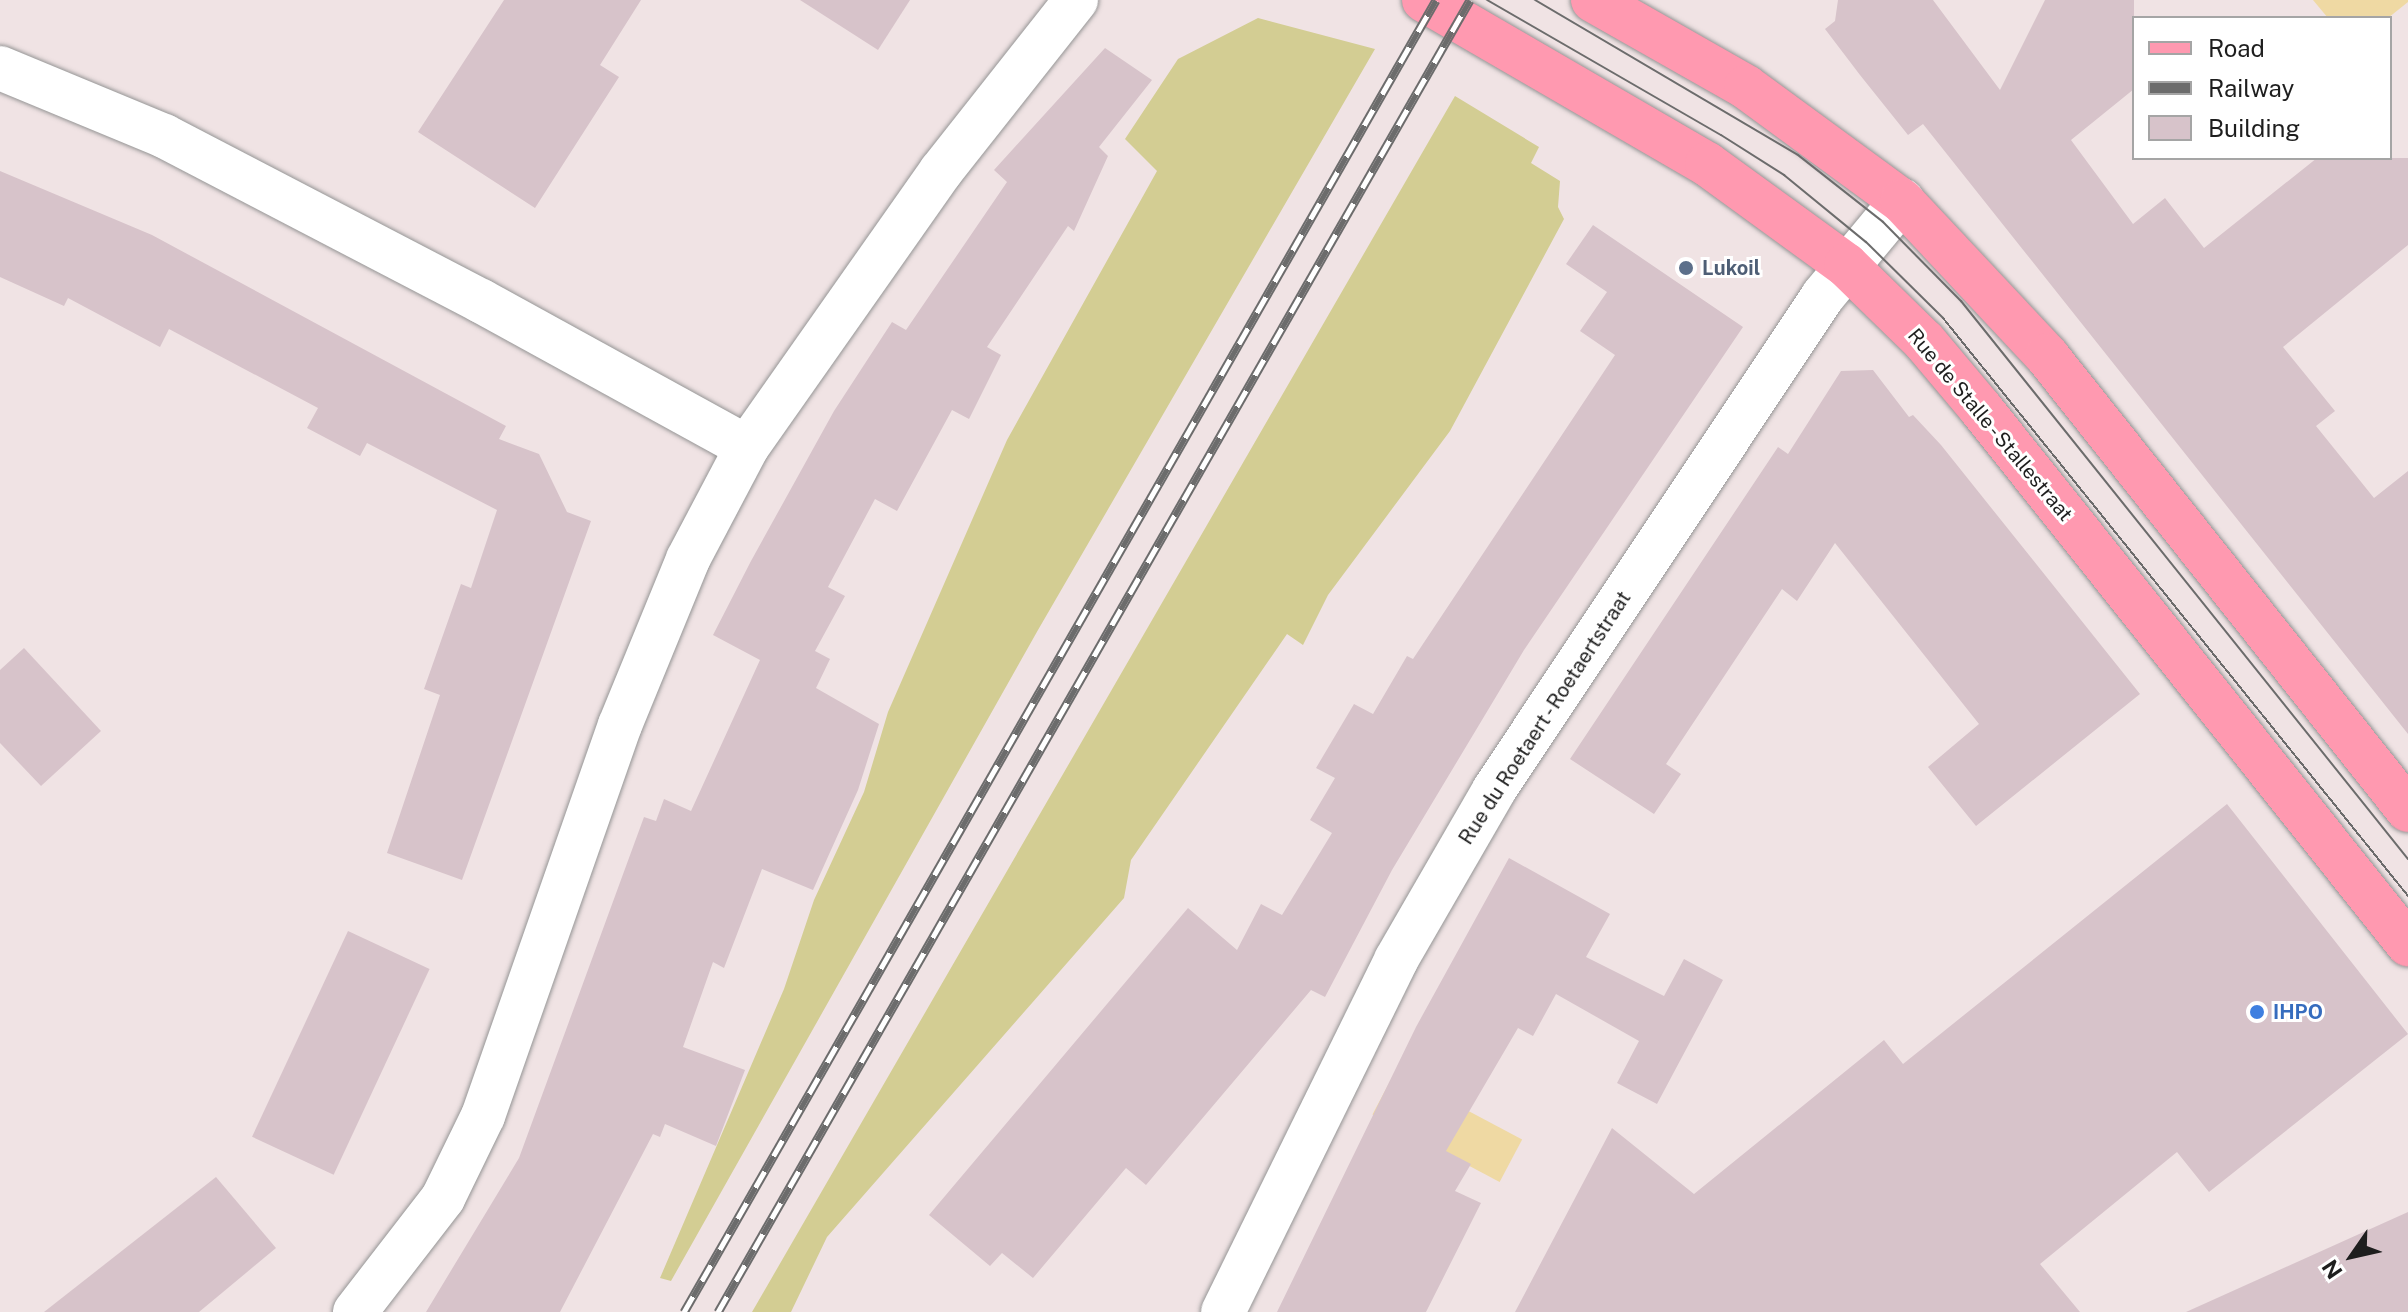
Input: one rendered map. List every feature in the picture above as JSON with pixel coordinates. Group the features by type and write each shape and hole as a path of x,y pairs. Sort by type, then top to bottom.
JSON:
{"main road":[{"name":"Rue de Stalle - Stallestraat","path":"1424,0 1707,164 1846,265 1924,341 1981,409 2408,944"},
{"path":"1593,0 1746,87 1902,201 2047,356 2408,810"}],"street":[{"path":"355,1312 443,1198 483,1116 620,725 688,559 747,447 941,171 1076,0"},
{"path":"0,68 177,143 481,301 747,447"},
{"name":"Rue du Roetaert - Roetaertstraat","path":"1223,1312 1396,960 1494,790 1846,265 1902,201"}],"shaded area":[{"path":"2313,0 2408,0 2390,16 2326,16"},
{"path":"1258,18 1375,49 1038,630 671,1281 660,1278 784,989 814,900 864,792 888,712 1007,440 1157,171 1125,139 1178,59"},
{"path":"1455,96 1539,147 1531,163 1560,181 1558,207 1564,219 1450,431 1328,595 1303,645 1287,634 1131,860 1124,898 827,1237 791,1312 752,1312"},
{"path":"1395,1072 1522,1140 1500,1182 1372,1114"}],"building":[{"path":"504,0 641,0 600,65 619,77 535,208 418,132"},
{"path":"800,0 910,0 878,50"},
{"path":"1838,0 1933,0 2000,90 2045,0 2134,0 2132,91 2071,140 2133,224 2165,198 2204,248 2314,160 2408,158 2408,245 2283,347 2335,411 2316,426 2374,498 2408,471 2408,734 1923,124 1908,135 1825,29 1835,21"},
{"path":"1105,48 1152,80 1099,147 1108,156 1074,231 1068,226 987,347 1001,355 969,419 952,410 897,511 875,499 828,587 845,596 815,651 830,659 816,688 879,724 858,790 813,890 762,869 724,968 713,962 683,1047 745,1070 716,1146 665,1124 660,1137 653,1134 560,1312 426,1312 519,1158 644,817 656,821 664,799 691,811 760,660 713,635 751,561 834,411 892,322 906,330 1007,182 994,170"},
{"path":"0,171 152,235 506,426 499,439 539,454 567,512 591,521 462,880 387,853 440,695 424,689 461,584 471,588 497,510 367,443 360,456 307,428 318,408 169,329 160,347 68,298 64,306 0,277"},
{"path":"1593,225 1743,327 1524,650 1392,870 1325,997 1311,990 1146,1185 1126,1168 1033,1278 1002,1253 990,1266 929,1215 1188,908 1237,950 1261,904 1282,915 1332,833 1310,820 1335,778 1316,768 1354,704 1373,714 1407,656 1413,659 1615,355 1580,331 1607,292 1566,264"},
{"path":"1873,370 1909,417 1913,415 1941,445 2140,694 1976,826 1928,767 1979,724 1835,543 1797,601 1782,589 1666,764 1681,774 1654,814 1570,759 1778,447 1788,454 1841,371"},
{"path":"24,648 101,731 41,786 0,743 0,670"},
{"path":"2227,804 2408,1034 2209,1192 2177,1152 2040,1264 2080,1312 1515,1312 1612,1128 1694,1194 1884,1040 1903,1064"},
{"path":"1509,858 1610,914 1586,957 1664,996 1684,959 1723,980 1657,1104 1617,1083 1639,1041 1556,994 1533,1036 1518,1028 1446,1151 1471,1164 1455,1191 1481,1203 1426,1312 1277,1312 1416,1027"},
{"path":"348,931 430,969 334,1175 252,1137"},
{"path":"216,1177 276,1248 199,1312 44,1312"},
{"path":"2408,1212 2408,1312 2186,1312"}],"tram line":[{"path":"1487,0 1721,135 1784,175 1866,242 1943,318 2408,896"},
{"path":"1535,0 1798,155 1883,222 1961,301 2408,859"}],"railway":[{"path":"684,1312 1436,0"},
{"path":"718,1312 1470,0"}],"place":[{"name":"Lukoil","path":"1686,268"},
{"name":"IHPO","path":"2257,1012"}]}
